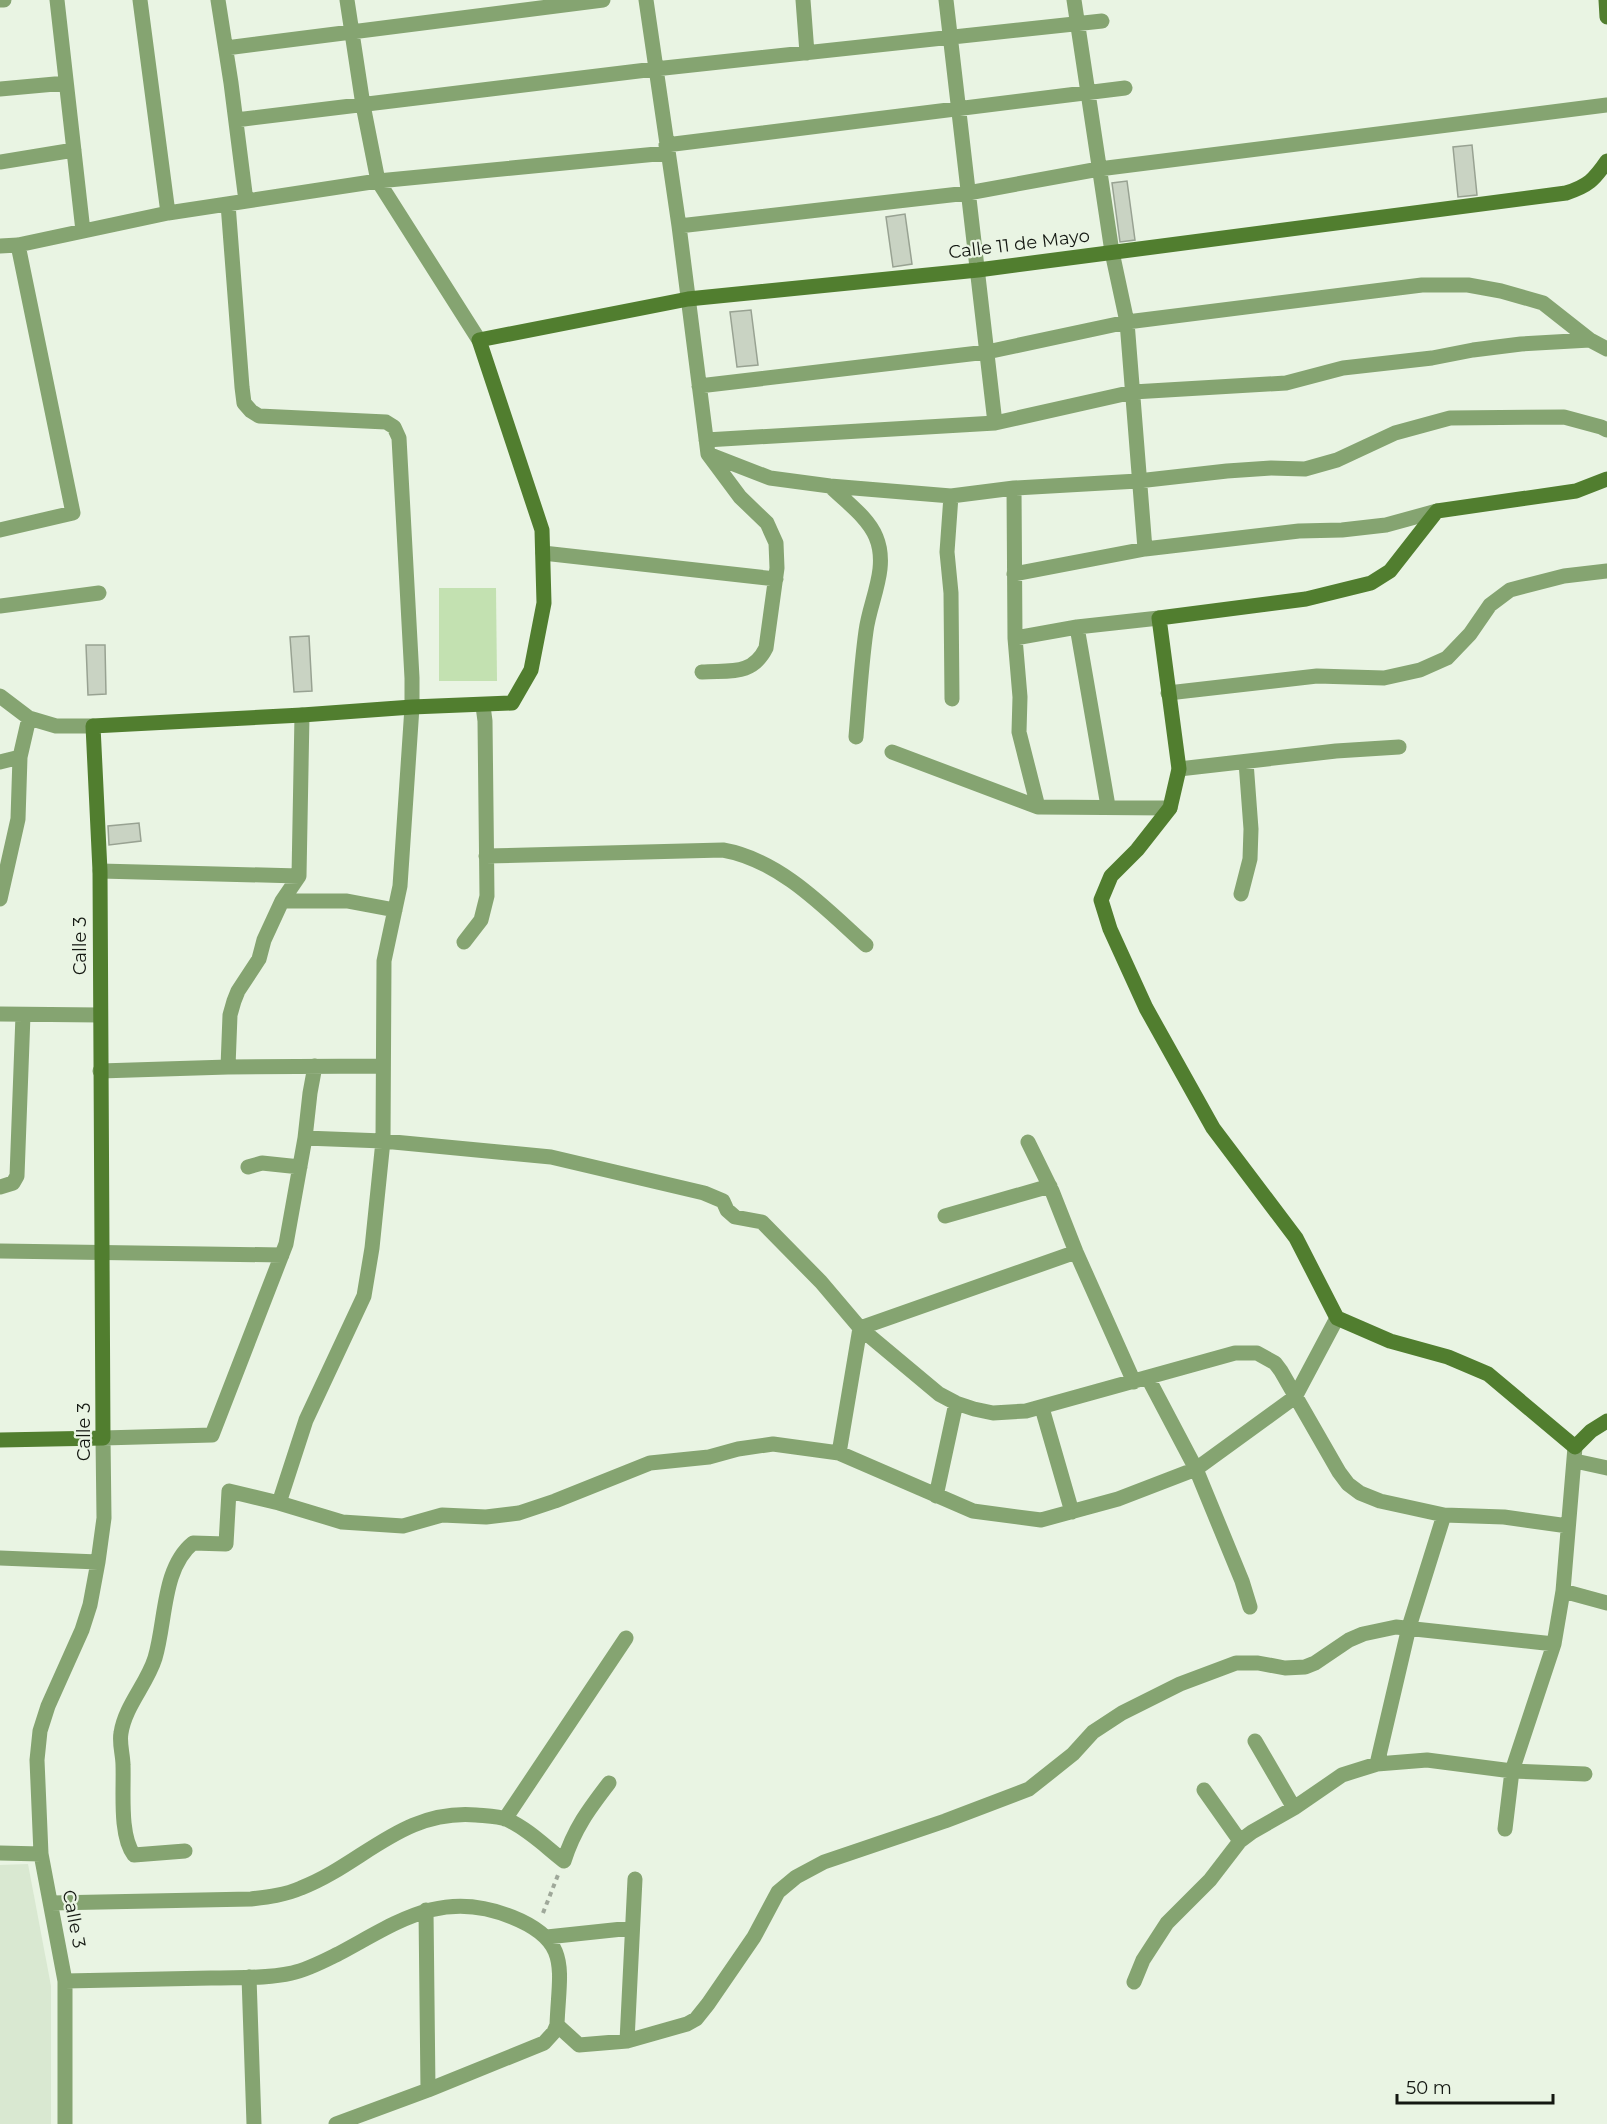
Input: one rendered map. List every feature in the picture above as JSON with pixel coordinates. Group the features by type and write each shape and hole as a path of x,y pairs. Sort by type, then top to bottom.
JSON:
{"street":[{"path":"57,0 83,231"},
{"path":"140,0 168,213"},
{"path":"218,0 246,201"},
{"path":"0,696 29,718 56,726 93,726 302,715 412,706 483,706 513,703 531,670 544,603 542,530 479,340 378,181 363,105 347,0"},
{"path":"226,48 603,0"},
{"path":"646,0 679,226 707,447 740,497 767,524 776,543 776,579 766,648 760,659 750,668 702,672"},
{"path":"803,0 807,53"},
{"path":"946,0 995,423"},
{"path":"1074,0 1112,252 1126,322 1145,549"},
{"path":"1606,0 1607,17"},
{"path":"236,120 655,69 1102,21"},
{"path":"0,89 66,83"},
{"path":"0,246 18,245 168,213 378,181 667,149 959,107 1125,88"},
{"path":"679,226 969,193 1099,169 1607,105"},
{"path":"0,162 74,150"},
{"name":"Calle 11 de Mayo","path":"479,340 688,299 978,270 1566,193 1584,188 1596,177 1607,161"},
{"path":"228,204 244,403 259,416 386,422 394,427 399,438 412,706 400,886 384,961 383,1141 372,1248 364,1296 306,1420 279,1503"},
{"path":"0,530 73,513 18,245"},
{"path":"699,386 987,352 1126,322 1422,285 1468,285 1501,291 1543,303 1590,340 1607,349"},
{"path":"707,447 995,423 1133,392 1286,383 1343,368 1432,358 1521,344 1590,340"},
{"path":"707,447 770,478 830,486 951,496 1014,488 1138,481 1227,471 1271,468 1305,469 1337,460 1395,433 1450,418 1564,417 1607,430"},
{"path":"1014,574 1145,549 1299,531 1342,530 1386,525 1437,511 1576,491 1607,480"},
{"path":"830,486 871,525 877,538 881,560 876,592 866,628 856,737"},
{"path":"1014,488 1015,638 1020,697 1019,732 1038,807"},
{"path":"951,496 947,552 951,593 952,699"},
{"path":"1015,638 1077,627 1306,599 1371,583 1390,571 1437,511"},
{"path":"543,553 776,579"},
{"path":"1168,693 1317,676 1384,678 1420,670 1447,658 1470,634 1490,605 1510,590 1564,576 1607,571"},
{"path":"0,606 99,593"},
{"path":"1159,618 1179,769 1170,808 1137,850 1111,876 1101,900 1110,929 1146,1008 1213,1128 1296,1238 1337,1318 1389,1341 1448,1357 1488,1374 1575,1454 1607,1468"},
{"path":"1077,627 1108,806"},
{"path":"464,942 481,920 487,896 483,706"},
{"path":"228,1067 230,1015 234,1001 259,959 264,940 282,901 298,876 302,715"},
{"path":"0,899 18,819 20,757 29,718"},
{"name":"Calle 3","path":"65,2124 65,1981 41,1854 37,1760 40,1731 54,1688 82,1630 90,1605 104,1518 100,871 93,726"},
{"path":"1179,769 1336,751 1399,747"},
{"path":"892,752 1038,807 1170,808"},
{"path":"0,762 20,757"},
{"path":"1241,894 1250,859 1251,829 1246,762"},
{"path":"486,856 723,850 739,853 764,864 806,891 866,945"},
{"path":"100,871 298,876"},
{"path":"282,901 347,900 395,910"},
{"path":"0,1014 100,1015"},
{"path":"0,1188 13,1183 17,1176 23,1015"},
{"path":"0,1440 212,1435 286,1244 315,1066"},
{"path":"100,1071 383,1066"},
{"path":"305,1138 383,1141 551,1157 704,1193 723,1201 727,1210 735,1217 762,1222 821,1282 860,1328 939,1394 956,1403 993,1413 1042,1408 1235,1353 1257,1353 1275,1363 1281,1371 1339,1472 1354,1488 1370,1498 1444,1515 1504,1517 1568,1526"},
{"path":"1028,1142 1050,1186 1076,1252 1141,1380 1196,1469 1242,1581 1250,1607"},
{"path":"248,1167 262,1163 300,1167"},
{"path":"945,1216 1050,1186"},
{"path":"0,1251 282,1255"},
{"path":"860,1328 1076,1252"},
{"path":"185,1851 142,1856 134,1855 129,1848 125,1823 120,1735 125,1718 155,1659 174,1566 193,1543 226,1544 229,1491 342,1522 403,1526 442,1515 486,1517 519,1513 650,1463 709,1457 738,1449 773,1444 839,1453 973,1511 1041,1520 1118,1499 1196,1469 1295,1397 1337,1318"},
{"path":"839,1453 860,1328"},
{"path":"936,1496 956,1403"},
{"path":"1042,1408 1072,1512"},
{"path":"1505,1828 1512,1772 1554,1644 1563,1591 1575,1454 1591,1431 1607,1421"},
{"path":"1377,1764 1408,1627 1444,1515"},
{"path":"0,1558 98,1562"},
{"path":"1563,1591 1607,1603"},
{"path":"557,2025 579,2045 627,2041 678,2028 696,2019 754,1937 778,1892 809,1869 1029,1789 1073,1754 1093,1732 1153,1696 1208,1672 1236,1663 1258,1663 1285,1668 1305,1667 1315,1663 1349,1640 1379,1629 1408,1627 1554,1644"},
{"path":"506,1819 626,1638"},
{"path":"1254,1741 1294,1808"},
{"path":"1134,1982 1143,1960 1167,1923 1210,1880 1240,1841 1342,1775 1377,1764 1427,1760 1512,1772 1585,1774"},
{"path":"51,1903 251,1899 274,1896 301,1888 324,1876 402,1829 441,1816 465,1814 506,1819 519,1826 564,1861 581,1819 609,1783"},
{"path":"1204,1790 1240,1841"},
{"path":"0,1853 41,1854"},
{"path":"627,2041 635,1879"},
{"path":"65,1981 249,1977 295,1973 426,1910 456,1905 473,1906 505,1914 542,1933 556,1951 559,1966 557,2025 549,2038 537,2046 336,2124"},
{"path":"426,1910 428,2090"},
{"path":"542,1933 632,1928"},
{"path":"249,1977 254,2124"}],"path":[{"path":"542,1933 564,1861"}],"shaded area":[{"path":"28,1864 51,1986 51,2124 0,2124 0,1865"}],"green space":[{"path":"439,588 496,588 497,681 439,681"}],"building":[{"path":"1472,145 1477,195 1458,197 1453,147"},
{"path":"1127,181 1135,240 1120,242 1112,183"},
{"path":"905,214 912,264 893,267 886,217"},
{"path":"751,310 758,365 737,367 730,312"},
{"path":"309,636 312,691 294,692 290,637"},
{"path":"86,645 105,645 106,694 88,695"},
{"path":"139,823 141,841 109,845 108,826"}]}
